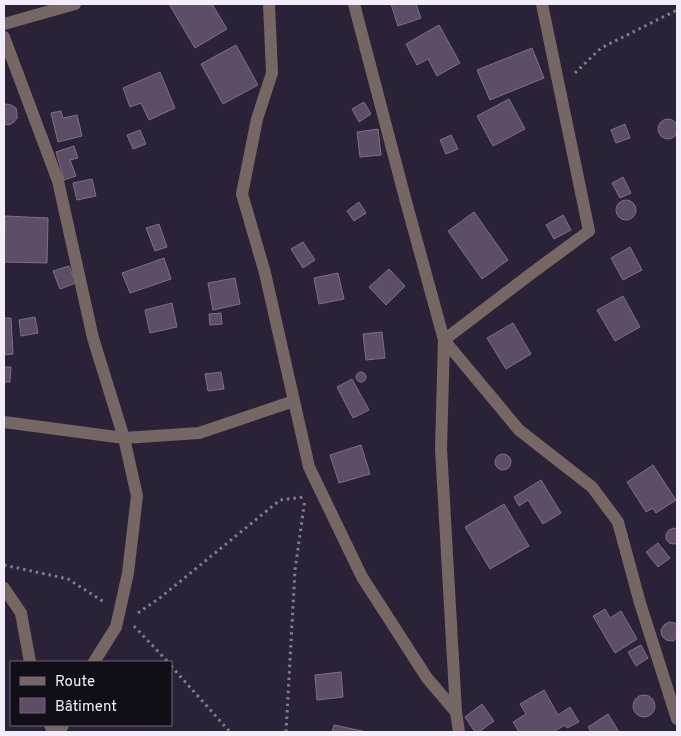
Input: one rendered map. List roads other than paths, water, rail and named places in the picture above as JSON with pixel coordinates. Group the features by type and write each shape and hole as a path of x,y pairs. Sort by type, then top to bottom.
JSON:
{"street":[{"path":"4,24 75,4"},
{"path":"269,4 272,74 257,119 242,194 265,273 309,467 362,577 427,678 456,712"},
{"path":"354,4 444,340 441,449 456,712 459,732"},
{"path":"444,340 589,231 542,4"},
{"path":"4,37 58,181 93,338 124,438 138,496 124,615 95,661"},
{"path":"444,340 519,430 592,487 618,522 640,603 677,719"},
{"path":"4,422 124,438 199,433 294,401"},
{"path":"4,588 21,612 30,661"}]}
